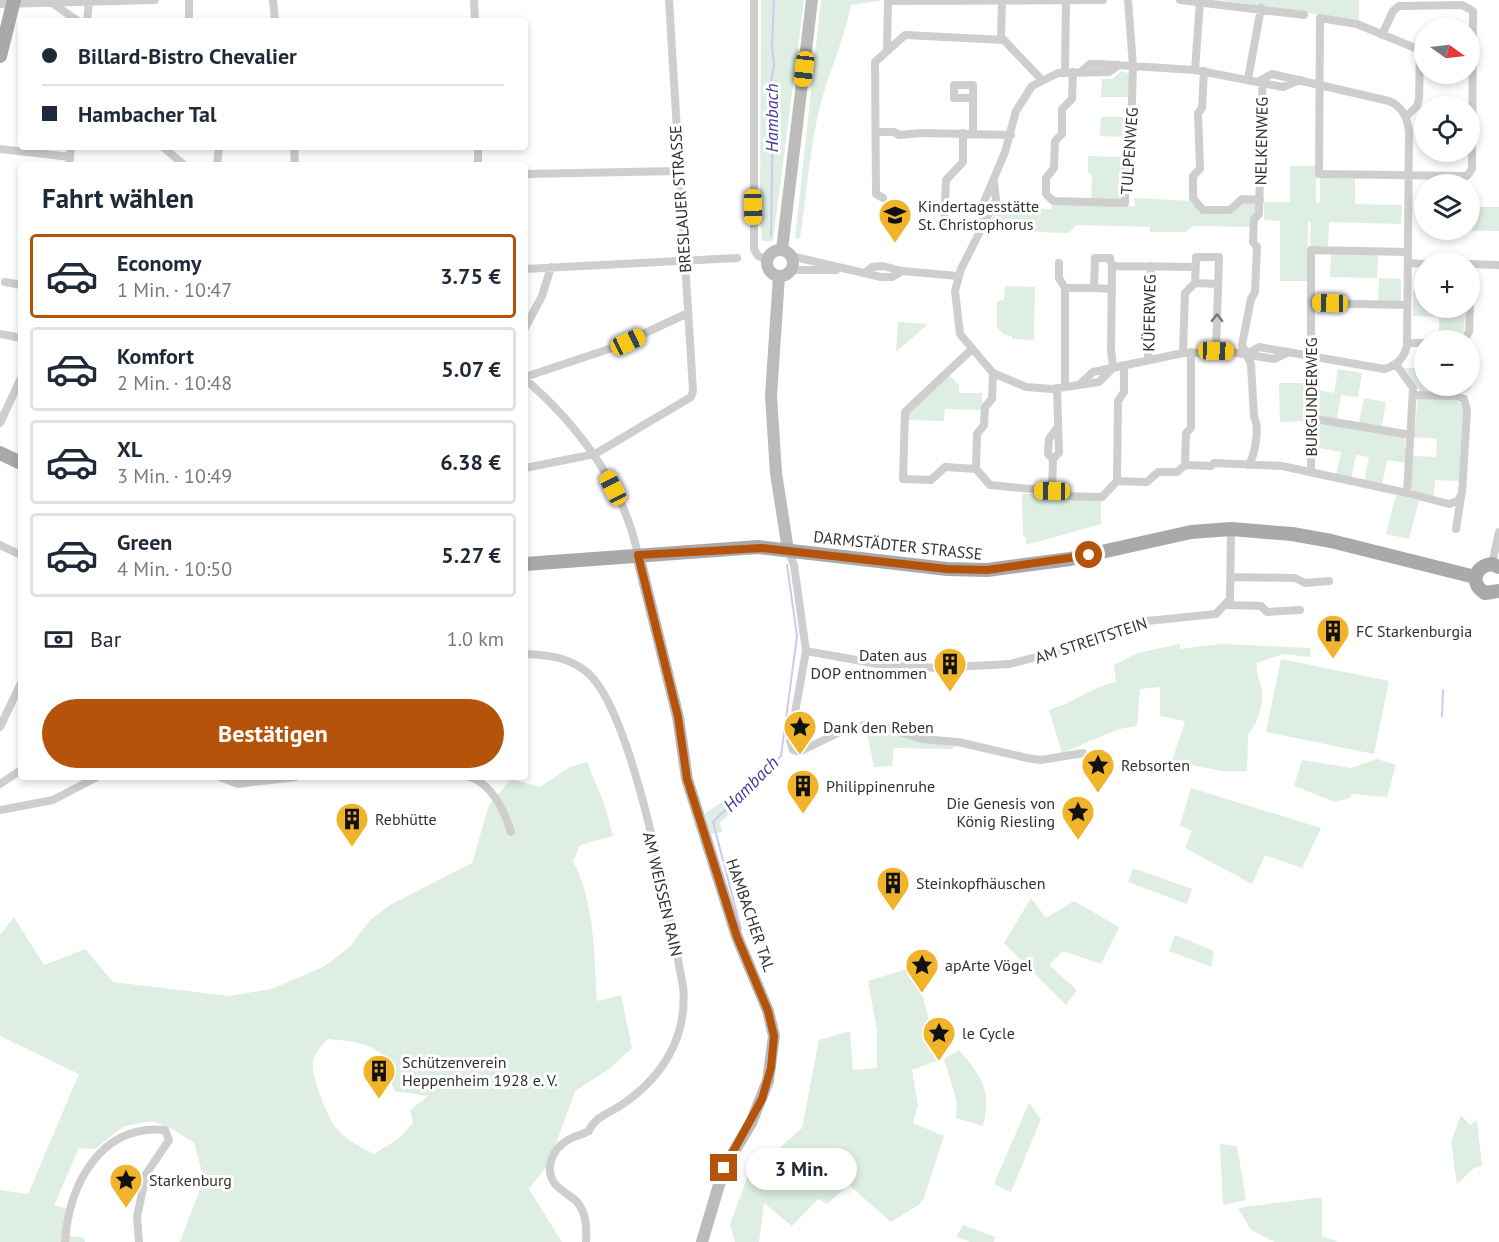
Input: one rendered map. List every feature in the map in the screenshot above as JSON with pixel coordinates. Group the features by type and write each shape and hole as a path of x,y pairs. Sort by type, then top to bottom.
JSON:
{"main road":[{"path":"0,56 10,3"},
{"path":"0,453 18,462"},
{"name":"DARMSTÄDTER STRASSE","path":"528,564 735,548 788,550 947,569 987,570 1070,559 1191,532 1231,529 1293,534 1331,541 1475,577 1476,585 1481,591 1489,594 1499,591"},
{"path":"1475,577 1482,567 1496,565"}],"street":[{"path":"10,3 155,0"},
{"path":"189,0 189,18"},
{"path":"273,0 275,18"},
{"path":"474,0 475,18"},
{"name":"BRESLAUER STRASSE","path":"595,454 691,397 693,391 669,0"},
{"path":"754,0 754,249 758,256 768,260"},
{"path":"792,270 787,253 812,0"},
{"path":"1066,0 1073,72"},
{"path":"887,50 888,1 1103,0"},
{"path":"1128,0 1133,66"},
{"path":"1180,0 1304,15"},
{"path":"1199,70 1200,1"},
{"path":"87,18 89,2"},
{"path":"1002,2 1001,37 1041,79"},
{"path":"52,3 74,18"},
{"path":"78,18 79,3"},
{"path":"1383,35 1393,11 1399,6 1462,5 1473,11 1472,169 1467,176 1319,174 1320,18 1357,24 1383,35 1420,50 1419,99 1417,106 1406,117"},
{"path":"1248,79 1261,8"},
{"path":"887,31 905,35 1004,40"},
{"path":"905,35 875,62 874,131 894,132 899,135 963,133 1011,135"},
{"path":"1119,65 1133,66 1199,70 1283,87 1300,80 1389,101 1400,107 1406,117 1409,133 1407,343 1403,357 1396,364 1378,369 1287,353 1274,359 1216,351 1187,353 1093,372 1079,384 1061,388 1026,387 993,373 971,350 960,334 957,322 955,299 958,276 984,219 996,200 994,182 1021,100 1041,79 1073,72 1109,72 1119,65"},
{"name":"TULPENWEG","path":"1073,72 1072,99 1062,109 1062,134 1055,141 1054,168 1046,178 1046,194 1053,201 1125,203 1126,143 1131,135 1133,66"},
{"name":"NELKENWEG","path":"1199,70 1202,108 1198,113 1200,169 1193,176 1193,198 1203,210 1230,210 1242,199 1260,200"},
{"name":"NELKENWEG","path":"1248,465 1256,444 1257,421 1254,417 1251,364 1242,345 1251,299 1256,292 1257,247 1253,242 1254,219 1259,214 1260,173 1264,165 1260,81"},
{"path":"973,98 973,134"},
{"path":"878,132 876,194 883,198"},
{"path":"944,225 946,180 963,162 963,133"},
{"path":"0,149 69,161"},
{"path":"166,150 177,162"},
{"path":"528,174 678,171"},
{"name":"BURGUNDERWEG","path":"1311,472 1311,250 1408,252"},
{"path":"779,276 769,269 768,260 772,254 787,253 842,269 865,273 877,266 902,271 958,276"},
{"path":"1185,465 1186,434 1191,428 1185,293 1195,283 1196,257 1219,257 1216,351"},
{"path":"528,269 737,258"},
{"path":"1094,288 1095,258 1110,258 1113,368"},
{"path":"1059,263 1059,278 1065,288 1061,388 1056,429 1059,453 1053,459 1052,491 1056,496 1102,497 1117,481 1118,400 1124,392 1124,365"},
{"path":"1408,264 1414,264"},
{"path":"1480,264 1499,265"},
{"path":"1112,266 1196,267"},
{"name":"KÜFERWEG","path":"1148,360 1150,266"},
{"path":"528,322 542,296 552,267"},
{"path":"779,276 792,270 842,269"},
{"path":"779,276 771,396 776,473 788,550 794,565 806,651 790,741 793,750 799,752 846,729 866,725 888,728 922,739 958,742 1041,760 1083,753"},
{"path":"5,282 18,284"},
{"path":"1195,283 1218,284"},
{"path":"1065,288 1112,289"},
{"path":"1311,303 1407,304"},
{"path":"528,377 615,347 688,313"},
{"path":"0,334 18,337"},
{"path":"1407,343 1414,343"},
{"path":"971,350 905,412 903,479 931,480 945,467 976,469"},
{"path":"1396,364 1411,383 1413,395 1407,493"},
{"path":"993,373 992,399 985,407 984,425 977,434 976,469 990,485 1052,491"},
{"path":"528,381 595,454 628,522 638,555"},
{"path":"0,423 18,384"},
{"path":"1413,395 1457,396 1466,402 1461,498 1456,529"},
{"path":"1310,418 1411,435"},
{"path":"528,467 595,454"},
{"path":"1117,481 1147,482 1158,472 1177,472 1185,465 1282,466 1449,504 1461,498"},
{"path":"1231,529 1232,577 1230,599 1227,605 1261,606 1267,612 1300,610"},
{"path":"1496,565 1499,532"},
{"path":"0,545 18,554"},
{"name":"HAMBACHER TAL","path":"638,555 678,717 687,779 737,937 768,1011 774,1036 768,1081 751,1123 724,1168 702,1242"},
{"path":"1232,577 1295,578 1305,583 1329,581"},
{"name":"AM STREITSTEIN","path":"806,651 878,664 936,668 1010,664 1094,642 1147,621 1215,614 1227,605"},
{"name":"AM WEISSEN RAIN","path":"528,654 557,657 573,662 594,680 609,703 637,784 684,993 680,1035 660,1071 638,1093 592,1122 589,1131 568,1140 555,1152 550,1170 554,1183 577,1202 581,1209 585,1220 586,1242"},
{"path":"0,727 18,689"},
{"path":"0,784 18,772"},
{"path":"0,810 53,800 91,780"},
{"path":"228,780 238,784 271,780"},
{"path":"478,780 489,791 504,814 511,832"},
{"path":"65,1242 73,1201 89,1166 102,1151 120,1136 146,1128 165,1130 169,1140 146,1174 137,1217 139,1242"}],"green space":[{"path":"761,0 804,0 773,241 762,241 760,221"},
{"path":"821,0 885,0 851,5 820,105 800,238 795,239"},
{"path":"1220,0 1359,0 1359,20 1342,18"},
{"path":"1121,71 1131,74 1130,97 1101,97 1102,79 1113,79"},
{"path":"1101,117 1129,117 1129,134 1126,137 1100,136"},
{"path":"1088,156 1122,157 1120,199 1091,199 1092,176 1088,172"},
{"path":"1290,166 1316,166 1316,203 1320,203 1320,177 1355,178 1355,204 1402,205 1401,224 1329,222 1328,246 1310,246 1311,222 1308,222 1307,281 1280,281 1280,221 1264,220 1264,202 1290,202"},
{"path":"1134,198 1190,201 1201,212 1231,213 1243,202 1255,203 1257,207 1251,227 1193,226 1186,232 1150,232 1150,227 1077,225 1069,233 987,229 997,207 1052,209 1052,204 1135,206"},
{"path":"1480,207 1499,207 1499,231 1480,231"},
{"path":"1331,253 1378,254 1377,278 1330,277"},
{"path":"1379,278 1401,279 1401,302 1378,301"},
{"path":"1005,286 1035,287 1034,340 1012,339 1012,336 1004,335 997,327 997,301 1004,300"},
{"path":"1413,290 1414,290 1414,316"},
{"path":"1439,318 1465,318 1464,330 1439,330"},
{"path":"898,322 928,324 896,352"},
{"path":"1405,368 1414,368 1414,382"},
{"path":"1338,369 1362,373 1358,397 1341,395 1337,419 1315,415 1313,389 1334,393"},
{"path":"948,374 959,385 959,393 982,393 982,410 945,409 944,421 907,420 908,413"},
{"path":"1279,383 1307,383 1307,421 1280,422"},
{"path":"1364,398 1386,402 1382,427 1359,423"},
{"path":"1418,398 1449,398 1463,407 1459,481 1435,480 1434,497 1414,492 1410,487 1413,456 1436,457 1437,439 1414,437"},
{"path":"1315,422 1405,437 1406,463 1387,460 1382,485 1364,482 1369,457 1356,455 1351,479 1336,476 1341,452 1314,447"},
{"path":"1022,494 1049,494 1101,500 1101,524 1026,545 1026,537 1023,537"},
{"path":"1396,495 1419,500 1409,539 1386,534"},
{"path":"1180,644 1180,649 1221,644 1310,648 1311,657 1283,654 1257,663 1262,703 1257,720 1248,734 1247,771 1222,771 1172,761 1185,721 1160,716 1160,687 1140,689 1137,726 1119,729 1062,753 1049,710 1116,682 1114,665 1137,653"},
{"path":"1281,659 1389,681 1374,754 1266,732"},
{"path":"866,727 961,744 951,749 894,748 892,766 874,767"},
{"path":"1377,759 1396,765 1387,797 1352,794 1350,798 1335,802 1294,786 1302,760 1351,768"},
{"path":"587,762 605,806 613,836 580,845 573,861 586,894 589,911 597,1001 621,995 632,1048 609,1069 575,1091 549,1163 529,1189 562,1242 180,1242 204,1179 194,1143 172,1129 152,1121 124,1126 95,1149 79,1148 54,1205 67,1209 62,1235 84,1238 85,1242 0,1242 0,1190 28,1194 79,1074 0,1036 0,935 14,917 44,965 85,949 113,982 229,996 272,989 325,966 351,946 369,921 390,905 472,863 489,805 510,780 540,787 570,767","holes":["328,1039 366,1045 380,1053 388,1066 394,1091 428,1096 410,1110 413,1123 398,1139 374,1154 344,1136 332,1122 314,1077 314,1058"]},
{"path":"781,766 720,823 722,832 711,834 705,813"},
{"path":"1191,788 1321,828 1302,868 1265,855 1252,884 1185,848 1192,831 1180,825"},
{"path":"1133,868 1192,889 1187,904 1128,882"},
{"path":"1031,898 1046,918 1074,901 1119,927 1101,964 1063,951 1049,965 1077,990 1066,1005 1004,943"},
{"path":"1175,935 1214,951 1211,967 1169,951"},
{"path":"913,967 939,1060 912,1070 918,1106 913,1123 944,1136 924,1198 920,1204 891,1222 849,1185 827,1204 818,1199 792,1226 764,1203 759,1242 735,1242 730,1224 748,1176 802,1128 819,1040 850,1031 853,1070 877,1068 877,1030 868,981"},
{"path":"959,1050 974,1068 983,1085 986,1103 983,1126 956,1118 957,1102 944,1059"},
{"path":"1029,1103 1041,1119 1011,1192 994,1184"},
{"path":"1461,1115 1470,1125 1477,1120 1482,1166 1474,1168 1457,1184 1451,1142"},
{"path":"1220,1144 1237,1146 1246,1200 1223,1205"},
{"path":"1322,1197 1322,1236 1338,1242 1275,1242 1251,1230 1238,1208"},
{"path":"963,1225 995,1237 994,1242 970,1242 956,1237"}],"waterway":[{"name":"Hambach","path":"771,236 773,109 770,89 774,65 772,46 774,0"},
{"name":"Hambach","path":"741,929 713,822 781,756 797,636 787,565"},
{"path":"1442,716 1443,690"}],"place":[{"name":"Kindertagesstätte St. Christophorus","path":"895,244"},
{"name":"FC Starkenburgia","path":"1333,660"},
{"name":"Daten aus DOP entnommen","path":"950,693"},
{"name":"Dank den Reben","path":"800,756"},
{"name":"Rebsorten","path":"1098,794"},
{"name":"Philippinenruhe","path":"803,815"},
{"name":"Die Genesis von König Riesling","path":"1078,841"},
{"name":"Rebhütte","path":"352,848"},
{"name":"Steinkopfhäuschen","path":"893,912"},
{"name":"apArte Vögel","path":"922,994"},
{"name":"le Cycle","path":"939,1062"},
{"name":"Schützenverein Heppenheim 1928 e. V.","path":"379,1100"},
{"name":"Starkenburg","path":"126,1209"}],"route":[{"path":"724,1168 751,1123 762,1099 771,1068 774,1036 768,1011 737,937 687,779 678,717 638,555 762,548 947,569 987,570 1027,567 1089,555"}]}
